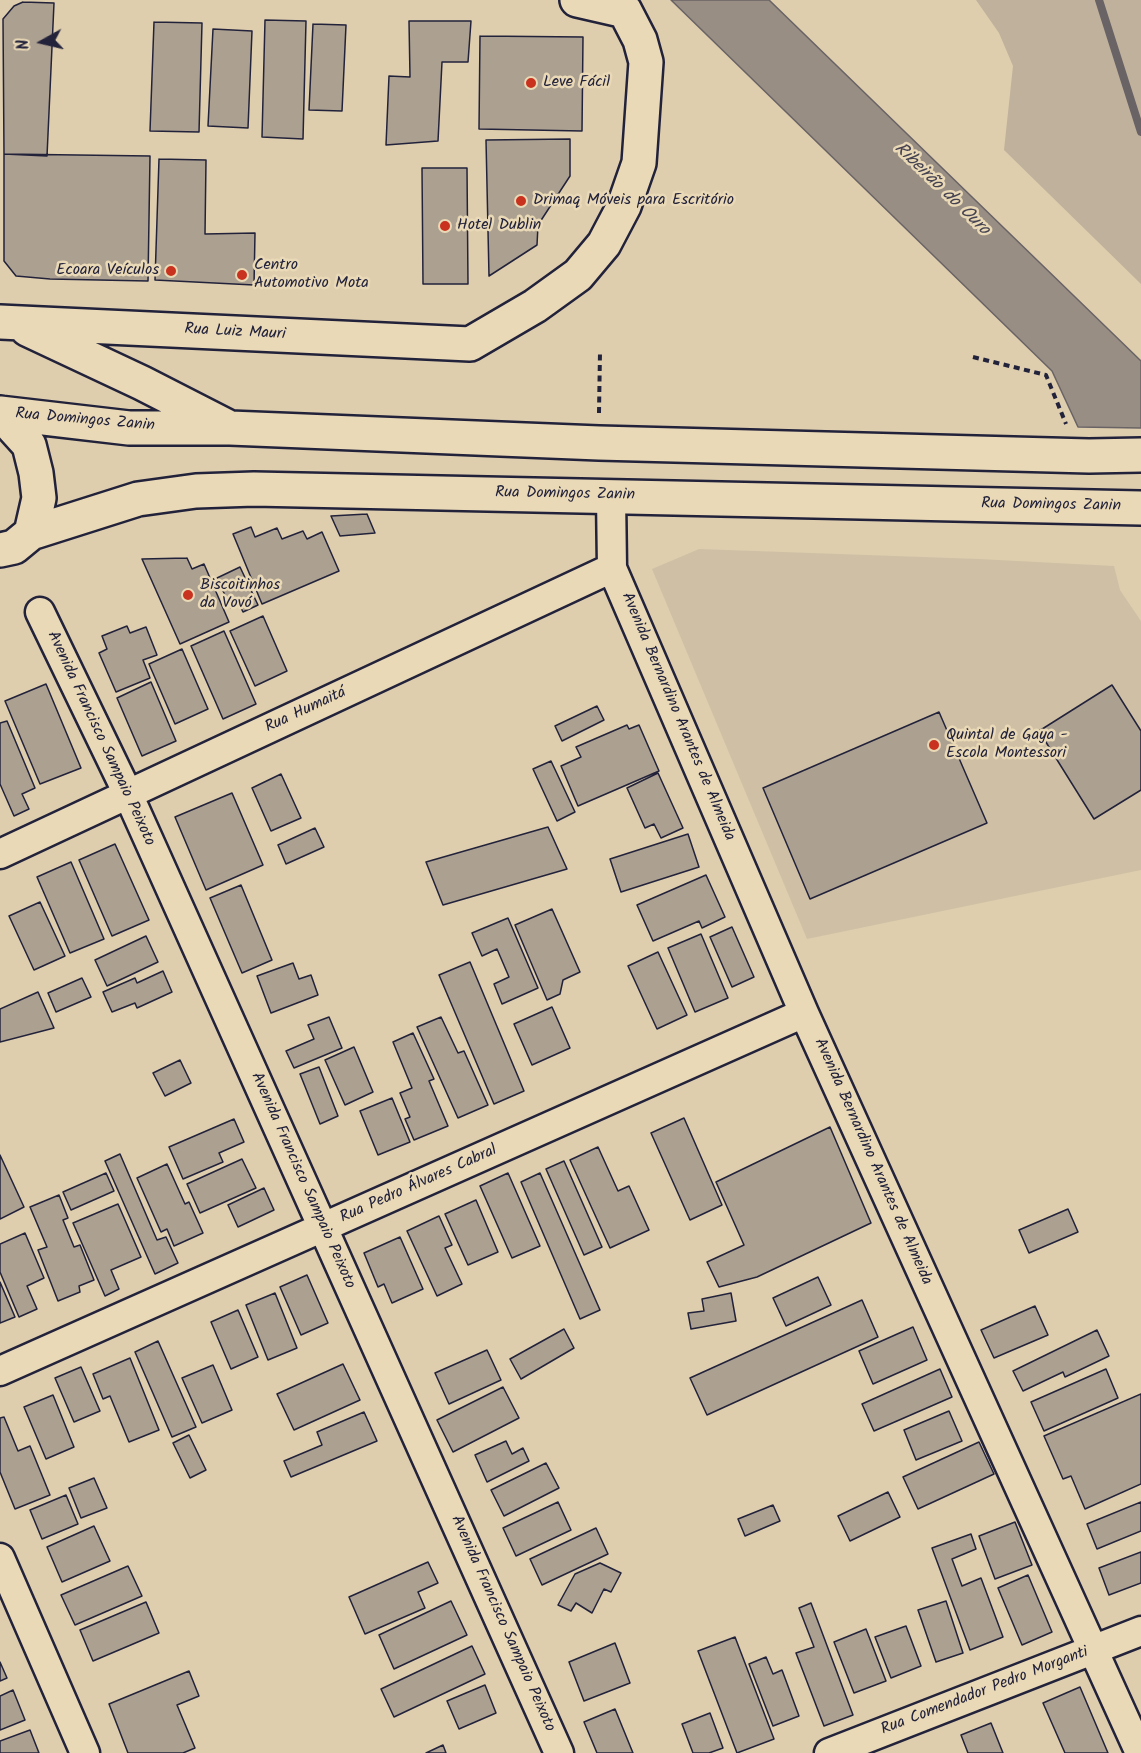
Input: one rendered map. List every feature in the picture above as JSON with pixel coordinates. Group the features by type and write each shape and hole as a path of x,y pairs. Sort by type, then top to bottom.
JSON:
{"main road":[{"name":"Rua Luiz Mauri","path":"7,322 470,344 535,306 578,275 604,244 624,206 639,163 646,62 640,40 625,11 577,0"},
{"path":"7,322 142,383 230,428"},
{"path":"0,413 28,445 36,473 39,498 31,534"},
{"name":"Rua Domingos Zanin","path":"0,413 129,428 230,428 599,443 1089,456 1141,455"},
{"name":"Rua Domingos Zanin","path":"0,550 14,547 31,534 138,499 196,491 254,489 1135,508"}],"street":[{"path":"611,496 612,568"},
{"name":"Rua Humaitá","path":"0,854 612,568"},
{"name":"Avenida Bernardino Arantes de Almeida","path":"612,568 804,1013 1140,1753"},
{"name":"Avenida Francisco Sampaio Peixoto","path":"40,612 128,794 559,1753"},
{"name":"Rua Pedro Álvares Cabral","path":"0,1371 804,1013"},
{"path":"0,1558 85,1753"},
{"name":"Rua Comendador Pedro Morganti","path":"829,1753 1141,1630"}],"path":[{"path":"599,443 600,352"},
{"path":"973,357 1046,375 1067,427"}],"shaded area":[{"path":"976,0 1141,0 1141,284 1004,150 1013,66 999,33"},
{"name":"Quintal de Gaya - Escola Montessori","path":"699,549 1114,566 1120,590 1141,621 1141,870 807,939 652,569"}],"water":[{"name":"Ribeirão do Ouro","path":"671,0 769,0 1141,361 1141,428 1078,427 1052,371"}],"building":[{"path":"23,2 54,3 47,156 4,154 3,19 14,6"},
{"path":"265,20 306,21 303,139 262,137"},
{"path":"409,21 471,21 468,62 442,62 438,141 386,145 389,76 410,77"},
{"path":"154,22 202,23 199,132 150,131"},
{"path":"313,24 346,25 342,111 309,110"},
{"path":"213,29 252,31 248,128 208,126"},
{"name":"Leve Fácil","path":"480,36 583,37 582,131 479,129"},
{"name":"Drimaq Móveis para Escritório","path":"570,139 570,176 538,225 537,245 489,276 486,140"},
{"path":"4,154 150,156 148,281 16,276 4,261"},
{"path":"159,159 206,160 205,234 255,233 254,285 155,280"},
{"name":"Hotel Dublin","path":"422,168 467,168 468,284 423,284"},
{"path":"367,514 375,533 340,536 331,516"},
{"path":"251,527 255,537 277,528 282,539 303,531 307,539 322,532 339,571 262,604 233,534"},
{"name":"Biscoitinhos da Vovó","path":"187,558 192,569 204,564 229,622 180,644 142,559"},
{"path":"240,567 258,605 243,612 239,604 231,608 217,578"},
{"path":"263,616 287,671 255,686 230,631"},
{"path":"127,626 130,633 146,627 157,655 143,660 150,678 116,692 99,653 107,649 102,636"},
{"path":"224,631 256,704 223,719 191,646"},
{"path":"182,649 208,709 175,724 149,664"},
{"path":"151,682 176,741 142,756 117,698"},
{"path":"46,684 81,768 40,784 5,701"},
{"path":"1112,685 1141,731 1141,790 1094,819 1039,731"},
{"path":"597,706 604,720 562,741 555,726"},
{"path":"939,712 987,823 810,899 763,788"},
{"path":"7,721 35,788 22,794 29,809 14,816 0,784 0,723"},
{"path":"627,725 629,729 639,725 659,771 578,806 561,766 581,757 576,747"},
{"path":"551,761 575,812 557,821 533,769"},
{"path":"658,773 683,828 661,838 654,824 645,828 627,788"},
{"path":"281,774 301,818 271,831 252,788"},
{"path":"232,793 263,865 206,890 175,817"},
{"path":"548,827 567,869 443,905 426,862"},
{"path":"315,828 324,847 286,864 278,845"},
{"path":"688,834 699,867 621,892 610,859"},
{"path":"115,844 149,920 112,936 79,860"},
{"path":"71,862 104,939 70,953 37,877"},
{"path":"706,875 725,917 702,928 699,921 653,941 637,905"},
{"path":"241,885 272,960 242,973 210,898"},
{"path":"40,902 65,956 34,970 9,916"},
{"path":"552,909 580,972 563,980 560,994 547,1000 515,925"},
{"path":"508,918 538,988 502,1004 494,984 509,977 497,949 482,956 472,933"},
{"path":"732,927 754,977 732,987 710,937"},
{"path":"701,934 728,998 695,1012 668,948"},
{"path":"146,936 158,962 107,986 95,960"},
{"path":"658,952 687,1015 657,1029 628,966"},
{"path":"470,962 524,1091 494,1104 439,975"},
{"path":"293,963 299,979 311,975 318,995 271,1013 257,976"},
{"path":"163,971 172,992 137,1008 135,1003 112,1012 103,992 135,978 137,983"},
{"path":"82,978 91,997 56,1012 48,993"},
{"path":"38,992 54,1028 0,1042 0,1009"},
{"path":"552,1007 570,1048 532,1065 514,1024"},
{"path":"329,1017 342,1048 294,1068 286,1051 314,1039 308,1025"},
{"path":"441,1017 458,1053 464,1051 488,1105 458,1118 417,1027"},
{"path":"413,1033 434,1079 429,1081 448,1126 414,1140 405,1119 410,1117 400,1093 412,1088 393,1042"},
{"path":"354,1047 373,1092 345,1105 325,1060"},
{"path":"180,1060 191,1083 165,1096 153,1073"},
{"path":"319,1067 338,1116 320,1124 300,1074"},
{"path":"392,1098 410,1142 378,1155 360,1111"},
{"path":"684,1118 722,1205 690,1220 651,1133"},
{"path":"234,1119 244,1142 219,1153 223,1162 183,1179 169,1147"},
{"path":"830,1127 871,1223 757,1277 719,1287 707,1262 744,1245 716,1182"},
{"path":"598,1147 618,1191 629,1186 649,1230 610,1248 570,1160"},
{"path":"120,1154 157,1240 166,1237 178,1263 155,1274 105,1161"},
{"path":"0,1155 24,1207 0,1219"},
{"path":"242,1159 256,1188 200,1213 187,1184"},
{"path":"564,1161 602,1247 584,1255 546,1169"},
{"path":"167,1164 185,1204 189,1202 203,1233 174,1246 167,1229 161,1232 137,1178"},
{"path":"106,1173 114,1191 71,1210 63,1192"},
{"path":"508,1173 540,1246 512,1258 480,1186"},
{"path":"540,1173 600,1310 580,1319 521,1182"},
{"path":"264,1188 274,1210 238,1227 228,1205"},
{"path":"59,1195 68,1218 63,1220 74,1247 80,1245 94,1280 79,1286 80,1292 58,1301 38,1250 47,1247 30,1207"},
{"path":"476,1200 498,1252 468,1265 445,1214"},
{"path":"118,1204 141,1257 111,1270 119,1289 105,1296 73,1223"},
{"path":"1068,1209 1078,1232 1029,1253 1019,1230"},
{"path":"439,1216 452,1245 445,1248 462,1284 437,1296 407,1231"},
{"path":"25,1233 44,1278 27,1286 37,1309 19,1317 0,1272 0,1244"},
{"path":"400,1237 423,1289 392,1303 384,1284 378,1287 364,1253"},
{"path":"307,1275 328,1323 301,1335 280,1287"},
{"path":"818,1277 831,1305 786,1326 773,1298"},
{"path":"0,1282 15,1317 0,1323"},
{"path":"275,1293 297,1348 268,1360 246,1305"},
{"path":"731,1293 736,1321 691,1329 688,1313 704,1311 702,1299"},
{"path":"862,1300 878,1337 707,1415 690,1378"},
{"path":"1035,1306 1048,1335 994,1358 981,1330"},
{"path":"238,1310 258,1357 231,1369 211,1322"},
{"path":"913,1327 927,1360 873,1384 859,1351"},
{"path":"564,1329 574,1348 521,1379 510,1359"},
{"path":"1097,1330 1109,1356 1065,1377 1063,1372 1023,1391 1013,1371"},
{"path":"158,1341 196,1427 172,1437 135,1352"},
{"path":"487,1350 501,1380 449,1404 435,1373"},
{"path":"130,1358 159,1430 129,1442 110,1396 103,1399 93,1374"},
{"path":"343,1364 360,1400 294,1430 277,1394"},
{"path":"213,1365 232,1410 202,1423 182,1378"},
{"path":"81,1367 100,1411 74,1422 55,1378"},
{"path":"940,1369 952,1397 874,1431 862,1404"},
{"path":"1106,1369 1118,1398 1044,1431 1031,1402"},
{"path":"503,1387 519,1418 453,1452 437,1420"},
{"path":"1141,1394 1141,1484 1085,1509 1071,1476 1063,1479 1044,1436"},
{"path":"53,1395 74,1447 46,1459 24,1407"},
{"path":"949,1411 962,1441 916,1460 904,1430"},
{"path":"364,1412 377,1441 291,1477 284,1461 322,1445 317,1432"},
{"path":"4,1417 18,1451 30,1446 50,1495 15,1509 0,1472 0,1418"},
{"path":"189,1435 206,1470 190,1478 173,1443"},
{"path":"506,1441 512,1454 523,1448 529,1461 487,1482 475,1455"},
{"path":"979,1442 994,1474 918,1509 903,1477"},
{"path":"546,1463 559,1488 504,1516 491,1490"},
{"path":"94,1478 107,1508 81,1518 69,1488"},
{"path":"888,1492 900,1517 850,1541 838,1516"},
{"path":"66,1495 78,1524 42,1539 30,1510"},
{"path":"558,1502 571,1530 516,1556 503,1528"},
{"path":"1141,1502 1141,1531 1097,1549 1087,1524"},
{"path":"773,1505 780,1521 745,1536 738,1519"},
{"path":"1015,1522 1032,1565 995,1579 979,1536"},
{"path":"94,1526 110,1561 62,1582 47,1547"},
{"path":"596,1528 608,1554 542,1585 530,1559"},
{"path":"971,1534 976,1549 952,1559 962,1586 981,1578 1003,1637 970,1650 932,1548"},
{"path":"1141,1552 1141,1583 1109,1595 1099,1568"},
{"path":"428,1562 438,1583 418,1592 425,1608 365,1634 349,1597"},
{"path":"600,1563 621,1573 611,1592 604,1589 592,1613 576,1603 571,1611 558,1605 575,1574"},
{"path":"128,1566 142,1596 75,1625 61,1595"},
{"path":"1028,1575 1052,1632 1022,1645 998,1588"},
{"path":"451,1601 467,1635 394,1669 379,1635"},
{"path":"946,1601 963,1653 936,1662 918,1610"},
{"path":"146,1602 159,1633 93,1661 80,1630"},
{"path":"811,1603 853,1715 824,1726 796,1653 814,1647 799,1608"},
{"path":"906,1626 921,1666 891,1678 875,1637"},
{"path":"866,1629 886,1681 854,1693 834,1642"},
{"path":"735,1637 774,1739 737,1753 698,1651"},
{"path":"615,1643 630,1683 584,1701 569,1662"},
{"path":"472,1646 485,1674 394,1717 381,1689"},
{"path":"766,1657 773,1674 782,1670 799,1716 773,1726 749,1664"},
{"path":"0,1662 7,1678 0,1681"},
{"path":"189,1671 199,1696 177,1705 195,1748 183,1753 128,1753 109,1704"},
{"path":"485,1685 496,1713 459,1729 447,1701"},
{"path":"1080,1687 1108,1753 1065,1753 1043,1703"},
{"path":"13,1690 25,1720 0,1730 0,1696"},
{"path":"615,1709 633,1753 597,1753 584,1722"},
{"path":"710,1713 723,1748 709,1753 693,1753 682,1724"},
{"path":"991,1723 1003,1753 968,1753 961,1735"},
{"path":"30,1730 39,1753 0,1753 0,1741"},
{"path":"443,1745 446,1753 426,1753"}],"waterway":[{"path":"1099,0 1141,132"}],"place":[{"name":"Leve Fácil","path":"531,83"},
{"name":"Drimaq Móveis para Escritório","path":"521,201"},
{"name":"Hotel Dublin","path":"445,226"},
{"name":"Ecoara Veículos","path":"171,271"},
{"name":"Centro Automotivo Mota","path":"242,275"},
{"name":"Biscoitinhos da Vovó","path":"188,595"},
{"name":"Quintal de Gaya - Escola Montessori","path":"934,745"}]}
